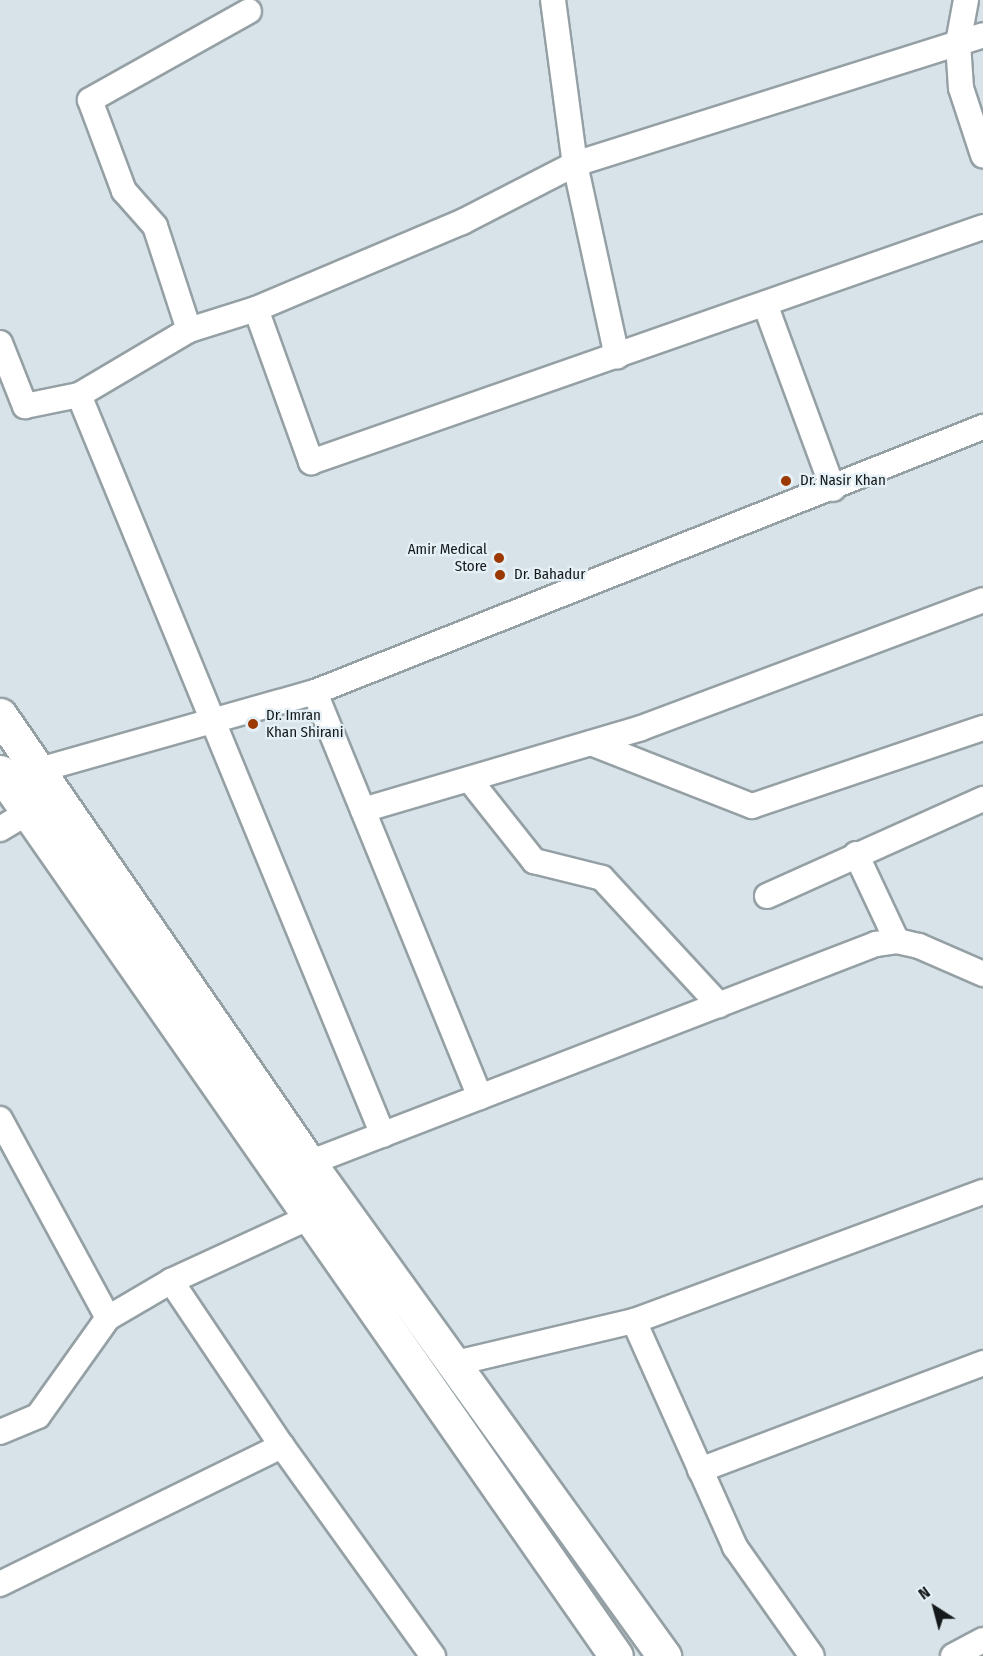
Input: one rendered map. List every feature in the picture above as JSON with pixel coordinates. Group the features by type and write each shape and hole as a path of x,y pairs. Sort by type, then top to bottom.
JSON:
{"main road":[{"path":"0,715 41,792 309,1217 432,1387 616,1656"},
{"path":"0,772 41,792 456,1363 664,1656"}],"street":[{"path":"553,0 575,164 616,357"},
{"path":"966,0 958,42 961,88 983,155"},
{"path":"189,330 155,226 124,191 90,100 249,11"},
{"path":"0,343 25,406 79,395 189,330 256,309 462,222 575,164 983,35"},
{"path":"256,309 311,462 983,227"},
{"path":"765,304 832,489"},
{"path":"79,395 215,719 382,1135"},
{"path":"0,829 41,792 215,719 315,692 832,489 983,427"},
{"path":"363,810 591,743 983,600"},
{"path":"315,692 480,1097"},
{"path":"591,743 752,806 983,728"},
{"path":"469,779 534,861 602,878 719,1005"},
{"path":"767,896 856,854 983,799"},
{"path":"856,854 897,941"},
{"path":"309,1163 876,944 897,941 983,974"},
{"path":"0,1119 108,1318"},
{"path":"456,1363 634,1321 983,1192"},
{"path":"0,1432 38,1416 108,1318 171,1281 340,1204"},
{"path":"171,1281 282,1446 432,1656"},
{"path":"634,1321 735,1547 812,1656"},
{"path":"700,1470 983,1363"},
{"path":"0,1584 282,1446"},
{"path":"953,1656 983,1640"}],"place":[{"name":"Dr. Nasir Khan","path":"786,481"},
{"name":"Amir Medical Store","path":"499,558"},
{"name":"Dr. Bahadur","path":"500,575"},
{"name":"Dr. Imran Khan Shirani","path":"253,724"}]}
